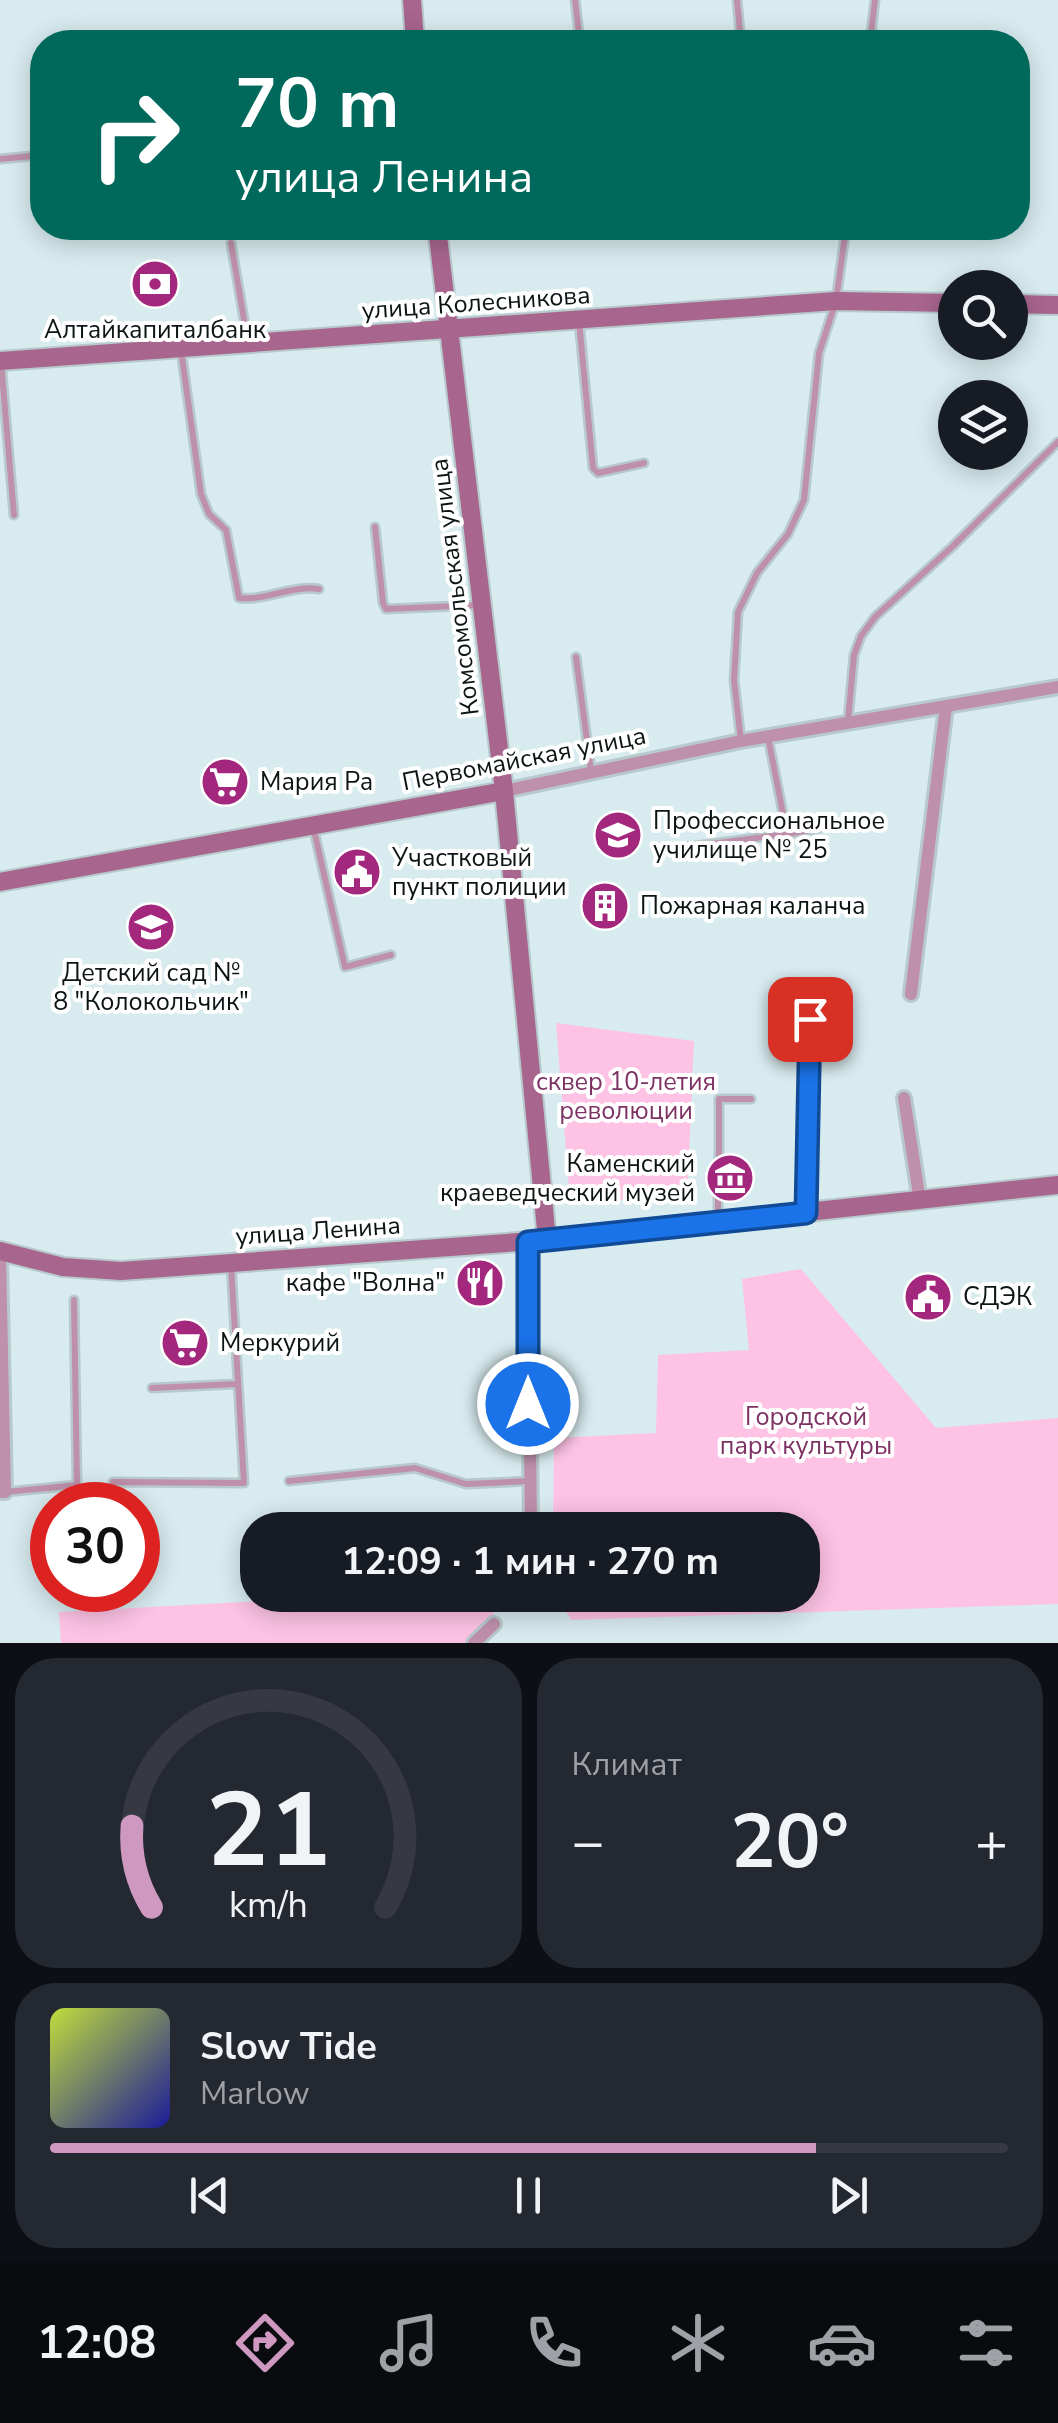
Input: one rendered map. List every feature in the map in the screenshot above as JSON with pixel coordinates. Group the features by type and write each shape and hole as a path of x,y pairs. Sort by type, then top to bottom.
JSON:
{"street":[{"path":"412,0 413,30"},
{"name":"Комсомольская улица","path":"438,240 504,790 548,1240"},
{"name":"улица Колесникова","path":"0,361 836,301 938,303"},
{"path":"1028,304 1058,305"},
{"name":"Первомайская улица","path":"0,882 504,790 741,740 1058,687"},
{"path":"911,994 946,706"},
{"path":"904,1098 920,1201"},
{"name":"улица Ленина","path":"0,1254 63,1267 121,1271 528,1242 1058,1185"},
{"path":"528,1242 531,1512"},
{"path":"0,1254 2,1492"},
{"path":"474,1643 494,1624"}],"lane":[{"path":"575,0 579,30"},
{"path":"737,0 739,30"},
{"path":"872,30 876,0"},
{"path":"0,159 30,156"},
{"path":"741,740 734,680 738,612 757,574 788,534 804,500 819,354 836,301 844,240"},
{"path":"231,243 248,344"},
{"path":"579,320 592,468 598,473 644,463"},
{"path":"180,349 202,494 209,514 226,530 239,598 297,588 319,589"},
{"path":"0,361 14,515"},
{"path":"848,722 854,655 861,636 875,617 1058,442"},
{"path":"376,527 386,609 482,604"},
{"path":"576,658 591,772"},
{"path":"768,736 786,834"},
{"path":"313,825 345,967 390,955"},
{"path":"656,851 836,825"},
{"path":"806,1213 810,1019"},
{"path":"718,1169 720,1098 751,1099"},
{"path":"718,1198 718,1222"},
{"path":"160,1482 244,1483 230,1263"},
{"path":"2,1492 77,1485 74,1300"},
{"path":"152,1388 236,1384"},
{"path":"289,1481 415,1468 466,1484 530,1481"}],"green space":[{"name":"сквер 10-летия революции","path":"556,1023 694,1041 687,1199 570,1200"},
{"name":"Городской парк культуры","path":"801,1269 936,1428 1058,1418 1058,1604 820,1612 820,1512 553,1512 554,1438 656,1433 658,1355 749,1350 742,1279"},
{"path":"240,1602 240,1612 494,1612 494,1624 474,1643 61,1643 59,1612 160,1612 160,1606"},
{"name":"Городской парк культуры","path":"566,1612 814,1612 571,1620"}],"place":[{"name":"Алтайкапиталбанк","path":"155,284"},
{"name":"Мария Ра","path":"225,782"},
{"name":"Профессиональное училище № 25","path":"618,835"},
{"name":"Участковый пункт полиции","path":"357,872"},
{"name":"Пожарная каланча","path":"605,906"},
{"name":"Детский сад № 8 \"Колокольчик\"","path":"151,927"},
{"name":"Каменский краеведческий музей","path":"730,1178"},
{"name":"кафе \"Волна\"","path":"480,1283"},
{"name":"СДЭК","path":"928,1297"},
{"name":"Меркурий","path":"185,1343"}],"route":[{"path":"528,1404 528,1242 806,1213 810,1019"}]}
